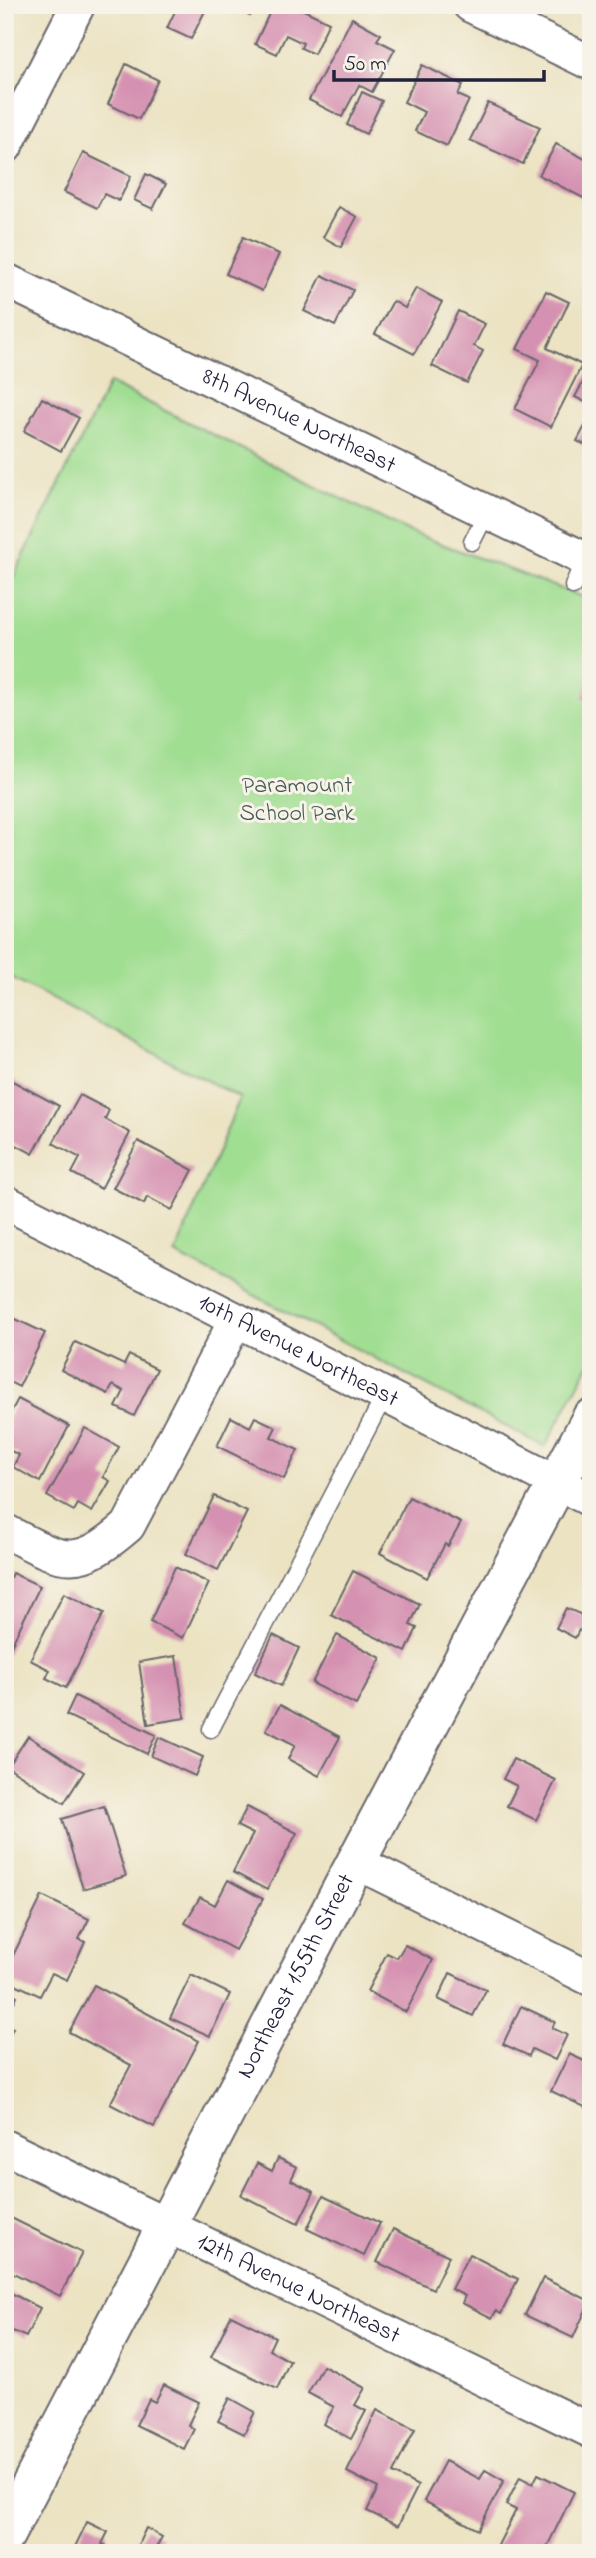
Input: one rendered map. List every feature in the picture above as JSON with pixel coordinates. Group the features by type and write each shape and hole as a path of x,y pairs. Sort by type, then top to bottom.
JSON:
{"street":[{"path":"5,148 78,5"},
{"path":"470,5 591,63"},
{"name":"8th Avenue Northeast","path":"5,280 486,512 583,569"},
{"name":"10th Avenue Northeast","path":"5,1202 574,1492"},
{"path":"5,1531 44,1551 75,1559 104,1547 128,1526 236,1320"},
{"name":"Northeast 155th Street","path":"5,2535 356,1862 574,1492 591,1419"},
{"path":"356,1862 591,1979"},
{"name":"12th Avenue Northeast","path":"5,2147 591,2431"}],"lane":[{"path":"471,541 486,512"},
{"path":"211,1729 385,1395"}],"green space":[{"name":"Paramount School Park","path":"109,383 407,531 591,600 591,1361 545,1447 175,1254 240,1098 5,974 5,594"}],"building":[{"path":"178,5 208,5 191,39 167,28"},
{"path":"228,5 255,5 250,16"},
{"path":"273,5 293,5 329,22 314,54 301,48 303,43 286,35 277,54 255,44"},
{"path":"352,18 381,34 377,40 395,49 372,92 359,85 342,117 309,100"},
{"path":"126,64 158,80 139,119 108,104"},
{"path":"422,65 463,85 458,95 469,100 447,146 415,131 424,112 404,102"},
{"path":"362,92 382,101 366,134 347,125"},
{"path":"488,103 540,127 523,164 470,140"},
{"path":"556,144 591,162 591,194 587,200 539,175"},
{"path":"83,153 131,176 119,201 104,194 97,208 64,192"},
{"path":"146,174 166,184 153,209 134,200"},
{"path":"339,207 357,217 341,247 323,237"},
{"path":"243,237 279,254 262,291 226,274"},
{"path":"322,275 353,290 335,326 304,311"},
{"path":"416,288 442,302 414,354 375,334 393,301 405,308"},
{"path":"546,291 569,302 547,348 582,365 551,427 515,409 540,360 517,349"},
{"path":"458,311 485,324 474,346 483,351 467,383 432,366"},
{"path":"591,367 591,405 575,397"},
{"path":"42,398 79,418 61,451 24,431"},
{"path":"591,415 591,448 577,441"},
{"path":"591,678 591,707 586,705 588,701 582,698"},
{"path":"5,1077 59,1106 33,1154 5,1139 8,1133 5,1131"},
{"path":"80,1095 109,1110 105,1119 130,1133 101,1189 72,1173 80,1158 53,1143"},
{"path":"138,1141 193,1170 172,1210 147,1197 144,1204 113,1188"},
{"path":"5,1314 45,1333 19,1387 5,1380"},
{"path":"75,1342 124,1365 129,1355 157,1369 134,1416 116,1407 124,1391 113,1385 108,1394 61,1370"},
{"path":"18,1399 69,1426 40,1482 13,1467 19,1455 5,1448 10,1436 5,1434 5,1423"},
{"path":"231,1417 250,1427 255,1417 276,1427 271,1437 298,1450 284,1479 217,1446"},
{"path":"85,1428 119,1447 103,1477 110,1481 92,1512 78,1504 74,1511 47,1496"},
{"path":"214,1496 247,1512 218,1570 186,1554"},
{"path":"409,1497 461,1523 448,1546 445,1544 427,1578 380,1553"},
{"path":"175,1567 209,1583 183,1638 150,1622"},
{"path":"353,1571 420,1604 410,1625 417,1628 406,1652 331,1615"},
{"path":"12,1573 40,1586 5,1658 5,1578 9,1580"},
{"path":"64,1593 104,1613 66,1688 46,1678 50,1670 30,1660"},
{"path":"591,1596 591,1636 579,1630 575,1638 556,1628 566,1608 582,1615"},
{"path":"273,1635 299,1648 281,1686 255,1673"},
{"path":"337,1635 381,1658 356,1705 312,1683"},
{"path":"176,1656 185,1718 148,1724 139,1662"},
{"path":"75,1696 156,1735 147,1754 66,1715"},
{"path":"280,1705 340,1737 319,1776 288,1759 295,1745 266,1730"},
{"path":"28,1736 84,1772 64,1803 8,1767"},
{"path":"159,1737 203,1757 195,1776 151,1756"},
{"path":"513,1759 556,1780 536,1820 507,1806 517,1786 503,1779"},
{"path":"104,1806 126,1876 83,1889 62,1819"},
{"path":"247,1807 297,1833 267,1890 233,1872 253,1834 237,1826"},
{"path":"228,1880 263,1899 235,1950 185,1923 200,1897 215,1905"},
{"path":"42,1896 89,1919 79,1939 85,1942 67,1980 52,1973 40,1996 5,1979 5,1972"},
{"path":"405,1945 433,1960 406,2012 367,1991 387,1953 397,1958"},
{"path":"450,1973 486,1990 473,2016 438,1999"},
{"path":"191,1975 230,1994 210,2036 170,2018"},
{"path":"94,1985 199,2041 154,2127 110,2104 131,2065 69,2032"},
{"path":"5,1990 17,1996 5,2021"},
{"path":"521,2006 555,2022 552,2028 567,2035 555,2060 532,2049 529,2056 503,2044"},
{"path":"5,2024 13,2028 5,2044"},
{"path":"569,2054 591,2064 591,2110 551,2091"},
{"path":"278,2158 297,2167 291,2180 314,2192 298,2224 241,2195 257,2163 272,2171"},
{"path":"323,2196 380,2223 364,2256 307,2229"},
{"path":"5,2215 82,2253 60,2296 5,2269"},
{"path":"393,2229 449,2256 433,2289 377,2262"},
{"path":"469,2254 518,2279 501,2314 496,2311 492,2318 462,2303 465,2296 451,2289"},
{"path":"543,2278 590,2301 573,2338 525,2315"},
{"path":"5,2290 40,2308 26,2337 13,2331 5,2346"},
{"path":"231,2315 275,2337 269,2350 290,2361 277,2389 211,2357"},
{"path":"323,2366 365,2388 355,2405 366,2411 351,2439 324,2424 334,2407 308,2393"},
{"path":"164,2385 199,2402 188,2425 194,2429 184,2449 136,2425 149,2399 155,2402"},
{"path":"230,2398 255,2412 244,2434 218,2421"},
{"path":"377,2410 415,2429 393,2473 418,2486 398,2526 367,2511 378,2488 347,2472"},
{"path":"445,2461 480,2479 485,2470 504,2481 478,2530 424,2501"},
{"path":"538,2474 574,2492 544,2553 534,2548 531,2553 494,2553 516,2510 506,2505 520,2477 533,2484"},
{"path":"87,2522 108,2532 102,2544 116,2550 114,2553 72,2553"},
{"path":"146,2528 162,2537 153,2553 134,2553"}]}
